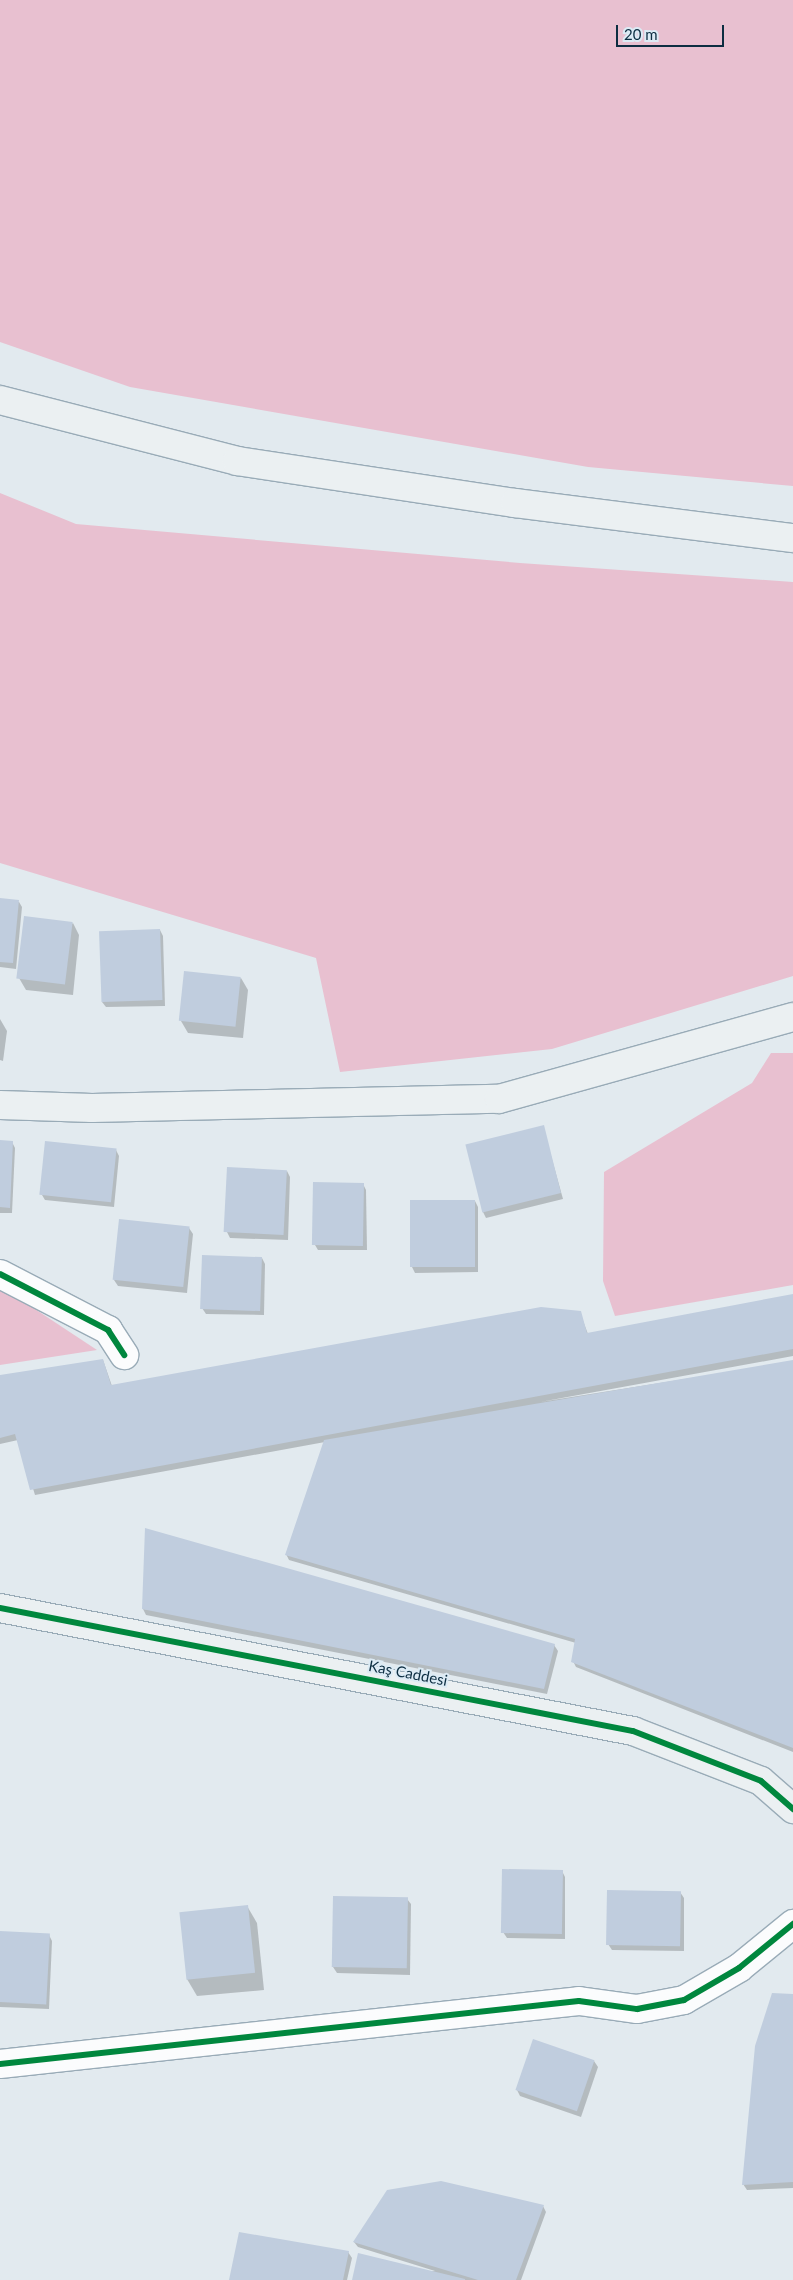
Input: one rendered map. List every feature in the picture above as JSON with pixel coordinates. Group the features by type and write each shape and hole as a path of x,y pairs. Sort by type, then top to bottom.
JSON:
{"main road":[{"path":"0,400 237,462 515,503 793,538"},
{"path":"0,1105 92,1108 499,1099 793,1017"},
{"name":"Kaş Caddesi","path":"0,1608 634,1730 762,1781 793,1809"}],"street":[{"path":"0,1274 108,1330 124,1355"},
{"path":"0,2064 579,2001 636,2009 684,2000 739,1968 793,1924"}],"shaded area":[{"path":"0,0 793,0 793,486 588,467 130,387 0,342"},
{"path":"0,493 76,524 520,563 793,582 793,976 552,1049 340,1072 316,958 0,863"},
{"path":"771,1053 793,1053 793,1285 615,1316 603,1281 604,1172 752,1083"},
{"path":"0,1286 97,1350 0,1365"}],"building":[{"path":"0,898 19,900 13,963 0,962"},
{"path":"24,916 73,922 65,985 16,979"},
{"path":"160,929 162,1000 102,1002 99,931"},
{"path":"184,971 241,977 235,1027 179,1021"},
{"path":"544,1125 561,1193 482,1213 465,1145"},
{"path":"0,1140 13,1141 10,1208 0,1207"},
{"path":"45,1141 117,1149 111,1202 39,1195"},
{"path":"227,1167 287,1170 284,1235 224,1232"},
{"path":"313,1182 364,1183 363,1246 312,1245"},
{"path":"410,1200 475,1200 475,1267 410,1267"},
{"path":"119,1219 190,1226 183,1287 113,1280"},
{"path":"202,1255 262,1257 260,1311 200,1309"},
{"path":"793,1294 793,1349 30,1490 15,1434 0,1438 0,1375 103,1359 111,1385 541,1307 581,1311 587,1333"},
{"path":"793,1360 793,1748 571,1662 575,1639 285,1555 324,1440"},
{"path":"145,1528 555,1644 544,1689 142,1609"},
{"path":"502,1869 563,1870 562,1934 501,1933"},
{"path":"607,1890 681,1891 680,1946 606,1945"},
{"path":"333,1896 408,1897 407,1968 332,1967"},
{"path":"248,1905 255,1973 186,1980 179,1912"},
{"path":"0,1931 50,1934 46,2005 0,2002"},
{"path":"772,1993 793,1994 793,2182 742,2185 755,2046"},
{"path":"533,2039 594,2060 577,2111 515,2090"},
{"path":"441,2181 544,2205 516,2280 478,2280 353,2242 387,2190"},
{"path":"239,2232 349,2251 343,2280 229,2280"},
{"path":"358,2253 465,2279 465,2280 352,2280"}],"cycle path":[{"path":"0,1274 108,1330 124,1355"},
{"path":"0,1608 633,1731 761,1781 793,1809"},
{"path":"0,2064 579,2001 637,2009 684,2000 739,1968 793,1924"}]}
